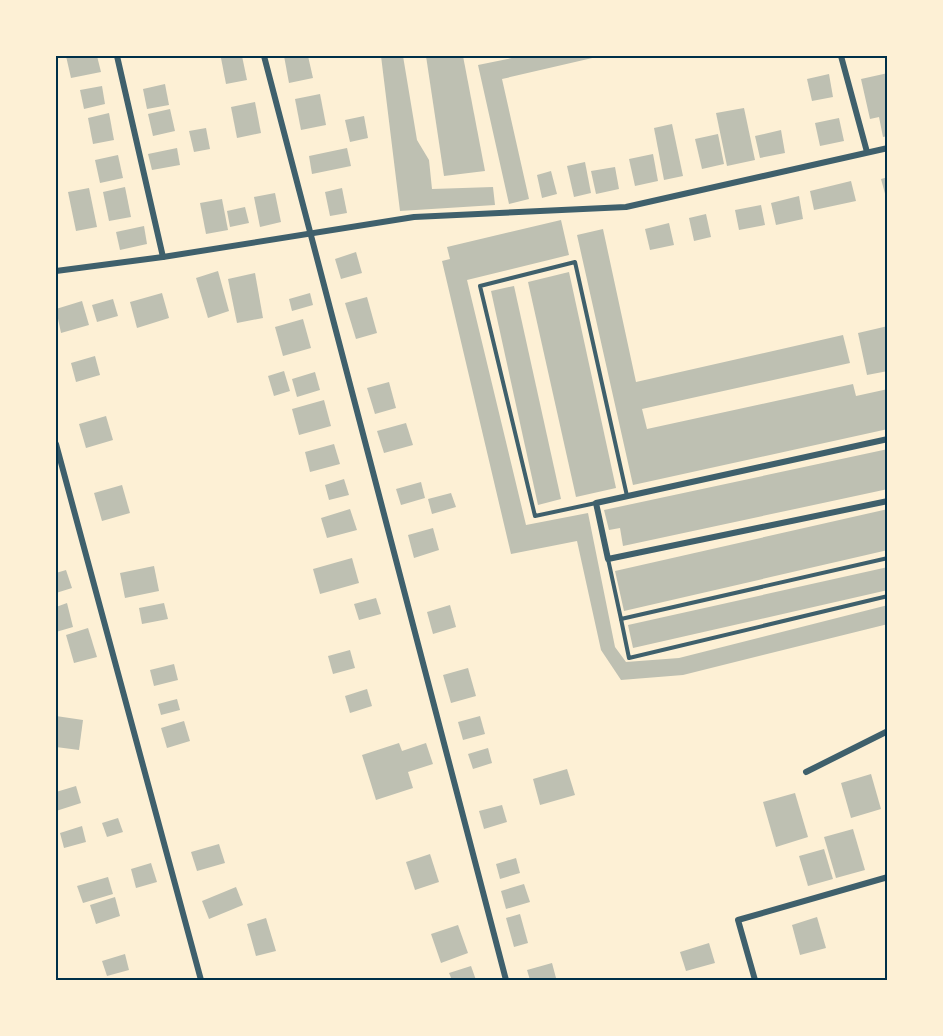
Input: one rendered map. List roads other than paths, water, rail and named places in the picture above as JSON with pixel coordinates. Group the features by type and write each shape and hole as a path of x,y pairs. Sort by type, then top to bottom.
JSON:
{"street":[{"path":"117,56 163,257"},
{"path":"264,56 506,981"},
{"path":"841,56 867,152"},
{"path":"56,271 312,235 414,217 626,207 888,148"},
{"path":"888,439 596,502 608,559 888,501"},
{"path":"56,444 201,981"},
{"path":"806,772 888,731"},
{"path":"755,981 738,920 888,877"}],"lane":[{"path":"596,502 535,516 480,286 575,262 627,496"},
{"path":"621,619 888,558"},
{"path":"608,559 628,658 888,596"}]}
